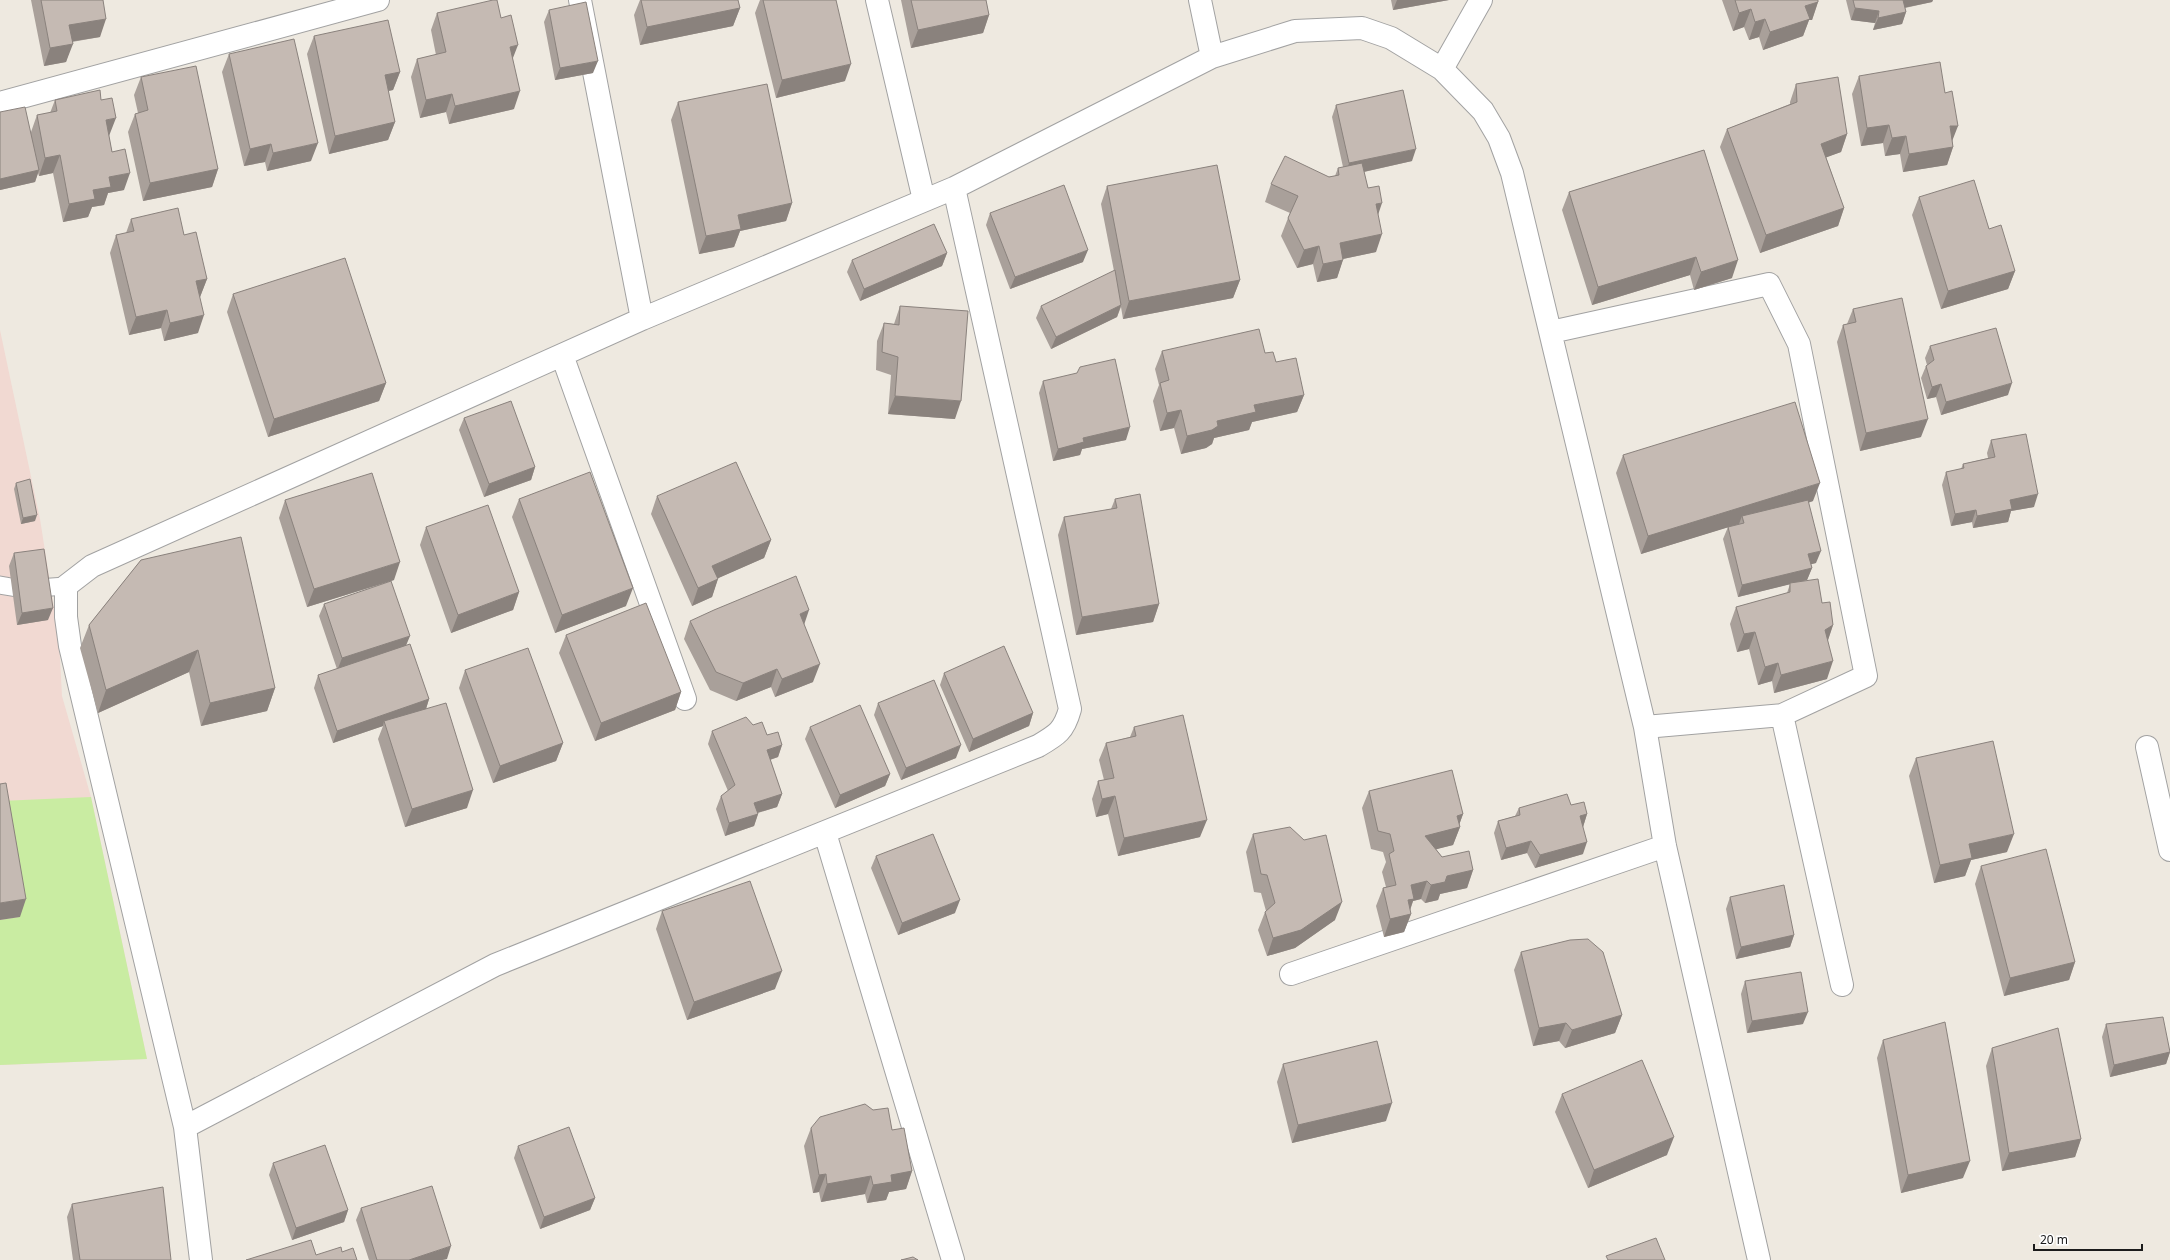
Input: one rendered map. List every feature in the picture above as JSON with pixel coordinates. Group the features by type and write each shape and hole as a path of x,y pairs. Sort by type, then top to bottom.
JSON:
{"street":[{"path":"0,103 378,0"},
{"path":"580,0 642,318"},
{"path":"878,0 924,200"},
{"path":"1200,0 1212,56"},
{"path":"1442,69 1481,0"},
{"path":"201,1260 185,1127 70,646 66,617 66,586 92,566 642,318 954,188 1212,56 1295,31 1362,28 1391,38 1442,69 1483,111 1499,138 1512,173 1645,727 1665,846 1759,1260"},
{"path":"185,1127 495,965 1038,746 1058,734 1066,724 1070,709 954,188"},
{"path":"1551,332 1769,284 1799,344 1866,676 1782,715 1645,727"},
{"path":"562,355 685,699"},
{"path":"1782,715 1842,986"},
{"path":"2147,747 2170,850"},
{"path":"825,833 954,1260"},
{"path":"1291,974 1665,846"}],"lane":[{"path":"0,585 23,589 66,586"}],"shaded area":[{"path":"0,330 40,519 59,640 62,696 91,797 147,1059 0,1065"}],"green space":[{"path":"91,797 147,1059 0,1065 0,920 19,917 0,801"}],"building":[{"path":"41,0 103,0 106,19 69,25 73,44 50,48"},
{"path":"497,0 501,18 511,15 518,45 510,47 520,91 455,106 452,94 426,100 417,59 446,52 437,13"},
{"path":"641,0 738,0 740,8 647,27"},
{"path":"763,0 836,0 851,64 782,80"},
{"path":"911,0 986,0 989,15 918,30"},
{"path":"1735,0 1818,0 1818,2 1805,6 1810,19 1770,32 1765,19 1755,22 1751,9 1739,13"},
{"path":"1853,0 1903,0 1906,12 1878,18 1879,11 1855,8"},
{"path":"586,2 598,61 560,68 549,10"},
{"path":"388,20 400,72 385,75 395,122 335,136 314,36"},
{"path":"294,39 318,143 273,153 271,144 250,149 229,54"},
{"path":"1940,62 1945,93 1952,91 1958,126 1950,126 1953,147 1909,154 1906,136 1892,138 1889,125 1867,128 1859,76"},
{"path":"196,66 218,169 150,183 135,114 148,110 141,77"},
{"path":"1838,77 1847,134 1821,144 1844,208 1766,235 1727,129 1797,102 1796,84"},
{"path":"767,84 792,203 738,215 741,229 706,236 678,102"},
{"path":"100,90 101,100 112,98 116,118 106,120 112,152 125,149 130,173 109,177 111,187 93,190 95,199 69,204 60,155 45,158 37,115 57,111 55,100"},
{"path":"1403,90 1416,149 1349,163 1336,105"},
{"path":"25,107 39,170 0,179 0,112"},
{"path":"1704,150 1738,260 1701,272 1696,257 1598,287 1569,192"},
{"path":"1285,156 1329,177 1339,175 1338,168 1362,163 1368,188 1379,186 1382,203 1376,204 1382,234 1340,243 1343,260 1323,264 1319,246 1304,250 1288,218 1298,196 1271,184"},
{"path":"1217,165 1240,280 1129,301 1107,186"},
{"path":"1974,180 1989,229 2001,225 2015,271 1948,291 1919,197"},
{"path":"1064,185 1088,250 1015,277 990,213"},
{"path":"178,208 184,235 196,232 207,279 196,281 204,315 170,323 167,310 136,317 116,235 134,231 131,219"},
{"path":"934,224 947,253 864,289 852,260"},
{"path":"345,258 386,383 274,419 233,294"},
{"path":"1115,270 1121,305 1056,337 1041,306"},
{"path":"1902,298 1928,419 1866,433 1843,325 1856,322 1853,309"},
{"path":"900,306 968,311 961,401 895,396 898,357 882,352 884,323 899,325"},
{"path":"1996,328 2012,383 1946,402 1941,384 1932,387 1926,366 1934,360 1930,346"},
{"path":"1259,329 1265,353 1273,352 1276,362 1296,358 1304,395 1254,405 1256,412 1217,421 1218,426 1212,430 1187,436 1181,410 1167,413 1160,383 1169,380 1162,351"},
{"path":"1115,359 1130,427 1083,438 1084,442 1058,449 1043,381 1077,373 1080,367"},
{"path":"511,401 535,467 489,484 464,418"},
{"path":"1795,402 1820,483 1648,536 1623,455"},
{"path":"2026,434 2038,494 2010,500 2012,509 1977,516 1976,510 1955,514 1946,472 1964,468 1963,464 1995,457 1991,440"},
{"path":"736,462 771,540 712,566 718,579 698,588 657,496"},
{"path":"590,472 633,588 562,615 519,499"},
{"path":"372,473 400,562 314,589 285,500"},
{"path":"30,479 37,515 23,518 16,483"},
{"path":"1140,494 1159,604 1082,617 1064,517 1117,508 1115,499"},
{"path":"1808,500 1821,551 1808,554 1812,568 1742,585 1728,527 1744,523 1742,516"},
{"path":"488,505 519,592 458,615 426,527"},
{"path":"241,537 275,688 210,703 198,650 106,690 89,625 141,560"},
{"path":"44,549 53,608 22,613 14,553"},
{"path":"796,576 809,610 800,614 820,664 782,679 777,669 743,683 716,672 690,621"},
{"path":"1818,579 1822,603 1830,602 1833,625 1825,630 1833,661 1781,675 1778,663 1765,667 1755,632 1744,634 1736,607 1790,592 1790,583"},
{"path":"391,581 410,636 342,658 324,604"},
{"path":"646,603 681,692 601,723 566,635"},
{"path":"410,644 429,699 337,731 318,675"},
{"path":"1004,646 1033,713 973,739 944,673"},
{"path":"528,648 563,743 500,766 465,670"},
{"path":"934,680 961,745 906,768 878,703"},
{"path":"446,703 473,790 412,809 384,721"},
{"path":"860,705 890,774 840,795 810,727"},
{"path":"1183,715 1207,820 1124,838 1115,796 1102,799 1098,781 1114,778 1106,743 1136,736 1134,727"},
{"path":"746,717 753,725 762,722 767,735 778,732 782,745 767,750 782,794 754,803 758,814 729,823 721,796 735,785 712,731"},
{"path":"1993,741 2014,834 1969,844 1972,858 1940,865 1916,758"},
{"path":"1452,770 1463,814 1457,816 1460,827 1425,836 1442,857 1469,851 1473,870 1447,876 1445,882 1431,885 1427,881 1411,885 1414,899 1408,900 1411,914 1390,919 1383,888 1396,885 1389,854 1394,851 1390,834 1378,831 1369,791"},
{"path":"6,783 26,899 0,903 0,784"},
{"path":"1567,794 1571,805 1584,802 1587,814 1580,816 1587,842 1540,855 1531,841 1506,848 1498,821 1520,815 1519,808"},
{"path":"1290,827 1304,840 1326,835 1342,902 1301,930 1273,938 1265,912 1275,903 1267,875 1261,874 1253,834"},
{"path":"933,834 960,900 902,923 876,856"},
{"path":"2046,849 2075,962 2010,978 1981,866"},
{"path":"750,881 782,971 694,1002 662,911"},
{"path":"1784,885 1794,935 1741,947 1730,897"},
{"path":"1588,939 1603,952 1622,1015 1572,1030 1566,1023 1539,1028 1521,952 1570,940"},
{"path":"1801,972 1808,1012 1752,1021 1745,981"},
{"path":"2163,1017 2170,1052 2114,1065 2106,1024"},
{"path":"1945,1022 1970,1161 1908,1175 1883,1040"},
{"path":"2058,1028 2081,1139 2009,1153 1992,1048"},
{"path":"1377,1041 1392,1103 1298,1125 1283,1064"},
{"path":"1642,1060 1674,1137 1594,1170 1562,1094"},
{"path":"865,1104 873,1110 888,1108 892,1130 904,1128 912,1171 891,1175 892,1182 873,1185 871,1176 827,1184 826,1174 819,1175 811,1128 820,1117"},
{"path":"569,1127 595,1198 544,1217 518,1146"},
{"path":"325,1145 348,1210 296,1228 273,1163"},
{"path":"432,1186 451,1246 409,1260 377,1260 361,1208"},
{"path":"163,1187 171,1260 80,1260 72,1204"},
{"path":"1656,1238 1665,1260 1608,1260 1606,1256"},
{"path":"311,1240 316,1255 341,1247 342,1252 353,1248 357,1260 246,1260"},
{"path":"913,1257 918,1260 901,1260"}]}
